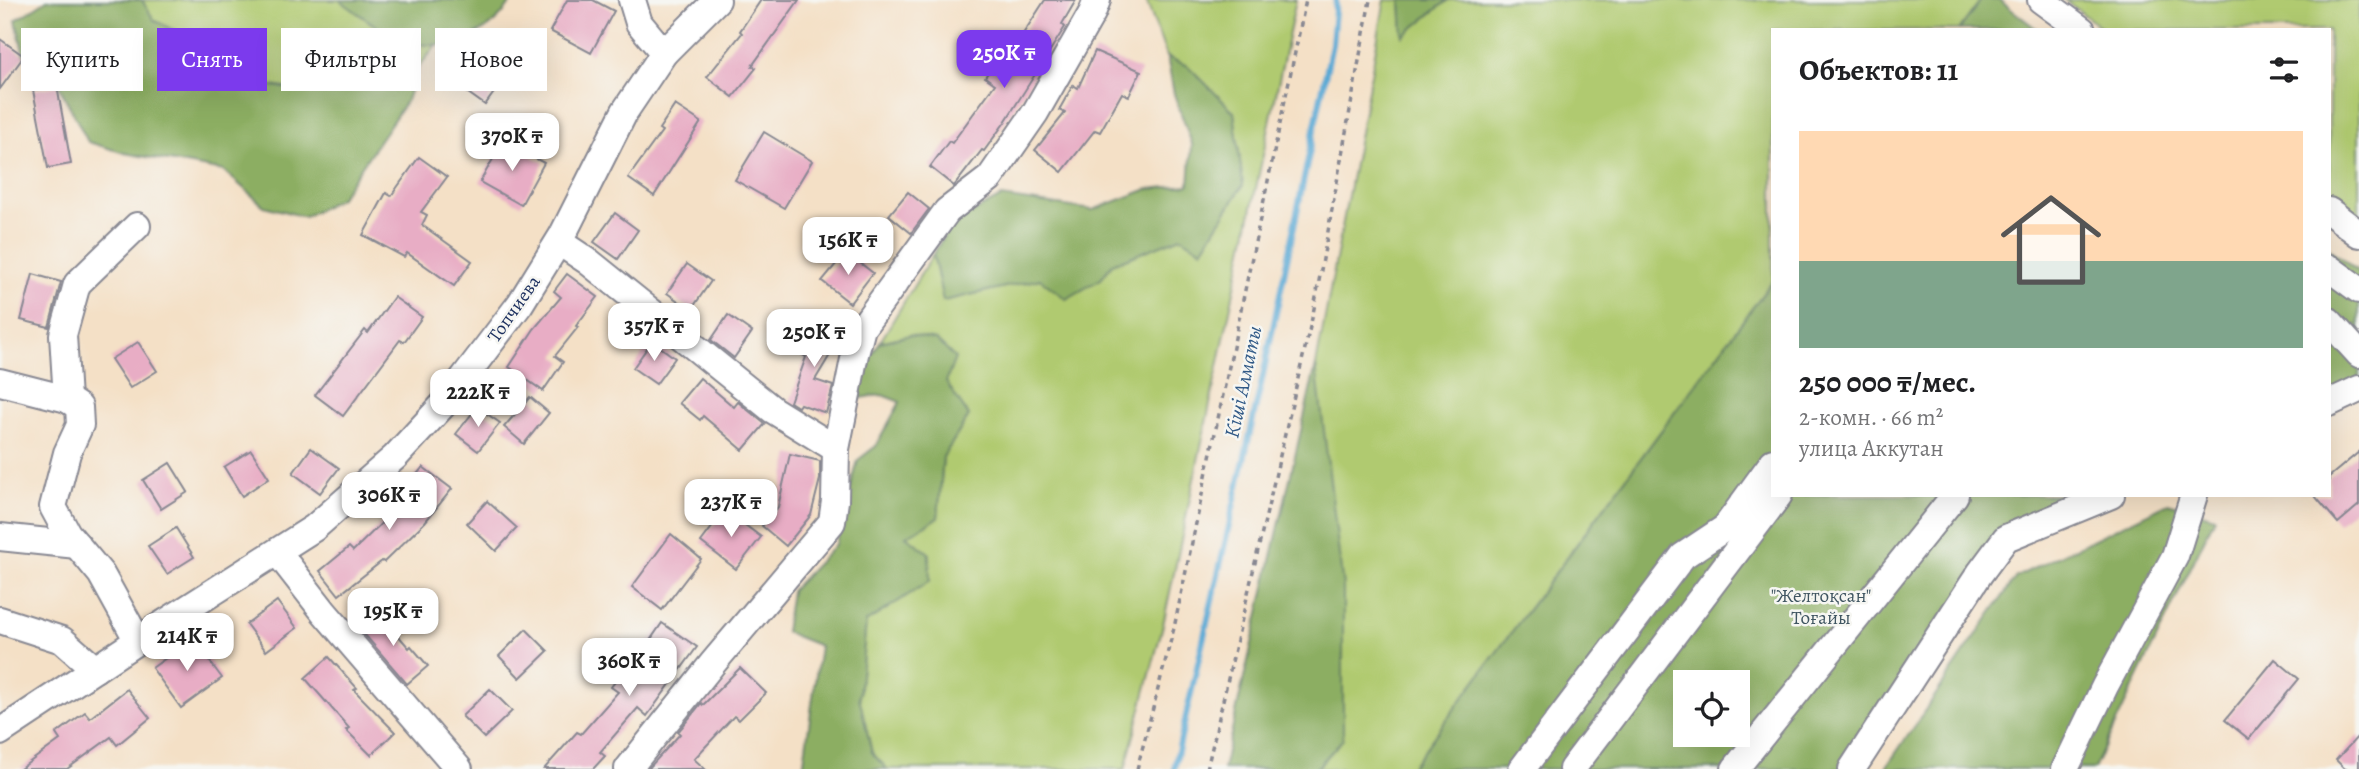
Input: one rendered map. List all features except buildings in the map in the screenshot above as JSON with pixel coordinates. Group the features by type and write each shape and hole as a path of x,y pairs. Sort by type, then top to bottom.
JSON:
{"street":[{"path":"632,0 639,23 664,53"},
{"name":"Топчиева","path":"0,732 314,528 395,457 443,405 520,304 559,242 625,111 664,53 717,0"},
{"path":"628,769 832,522 836,449 855,354 863,328 947,211 990,178 1035,113 1097,0"},
{"path":"2041,0 2079,28"},
{"path":"2331,213 2359,234"},
{"path":"67,399 63,335 77,284 137,226"},
{"path":"559,242 589,262 773,410 836,449"},
{"path":"2331,269 2359,290"},
{"path":"2331,323 2359,354"},
{"path":"0,382 67,399 79,407 79,425 67,453 53,507 67,533 101,574 138,641"},
{"path":"2331,401 2359,389"},
{"path":"1522,769 1682,556 1725,528 1771,465"},
{"path":"1572,769 1777,497"},
{"path":"1735,769 1953,497"},
{"path":"1852,769 1980,573 2006,538 2106,497"},
{"path":"2065,769 2105,686 2175,556 2193,497"},
{"path":"0,537 76,545"},
{"path":"278,553 324,612 459,769"},
{"path":"0,620 62,640 95,669"}],"path":[{"path":"1137,769 1174,628 1306,0"},
{"path":"1207,769 1313,314 1370,0"}],"green space":[{"path":"47,0 142,0 154,20 170,28 157,28 157,91 267,91 267,85 281,87 281,91 410,91 407,100 340,198 305,217 264,206 224,171 124,153 88,142 62,91 143,91 143,28 21,28 21,42 16,20"},
{"path":"67,0 403,0 400,28 281,28 281,91 385,91 325,175 201,91 267,91 267,28 157,28 157,61 143,52 143,28 108,28"},
{"path":"339,0 512,0 503,13 485,28 435,28 435,45 421,44 421,28 376,26"},
{"path":"1146,0 1296,0 1163,625 1125,769 887,769 872,753 859,697 866,622 890,607 905,536 938,518 943,457 969,416 910,335 880,342 933,254 943,301 1040,279 1101,279 1112,264 1181,237 1202,250 1243,185 1234,113 1188,66 1167,57"},
{"path":"1385,0 1401,0 1403,36 1448,0 1981,0 1960,28 1771,28 1771,283 1410,769 1316,769 1343,739 1316,365"},
{"path":"1401,0 1448,0 1403,36"},
{"path":"1981,0 1999,0 2035,28 1960,28"},
{"path":"2065,0 2359,0 2359,222 2331,201 2331,28 2101,28"},
{"path":"421,43 435,47 421,64"},
{"path":"1167,57 1188,66 1234,112 1243,185 1202,250 1181,237 1112,264 1101,279 1066,299 1040,279 943,301 933,254 952,223 1001,197 1093,210 1148,189 1189,185 1192,144 1174,94"},
{"path":"2331,251 2359,272 2359,382 2331,393"},
{"name":"\"Желтоқсан\" Тоғайы","path":"1771,283 1771,497 2083,497 2003,531 1845,769 1410,769"},
{"path":"910,335 936,340 955,358 946,382 969,416 943,457 938,518 906,536 929,553 930,581 866,622 859,697 872,753 887,769 803,769 820,646 785,632 791,591 836,544 858,460 876,446 900,402 882,395 859,398 859,373 880,342"},
{"path":"1316,365 1343,587 1343,739 1316,769 1223,769"},
{"path":"2168,503 2215,517 2094,769 1885,769 2016,577"}],"waterway":[{"name":"Кіші Алматы","path":"1174,769 1262,380 1332,44 1336,0"}]}
